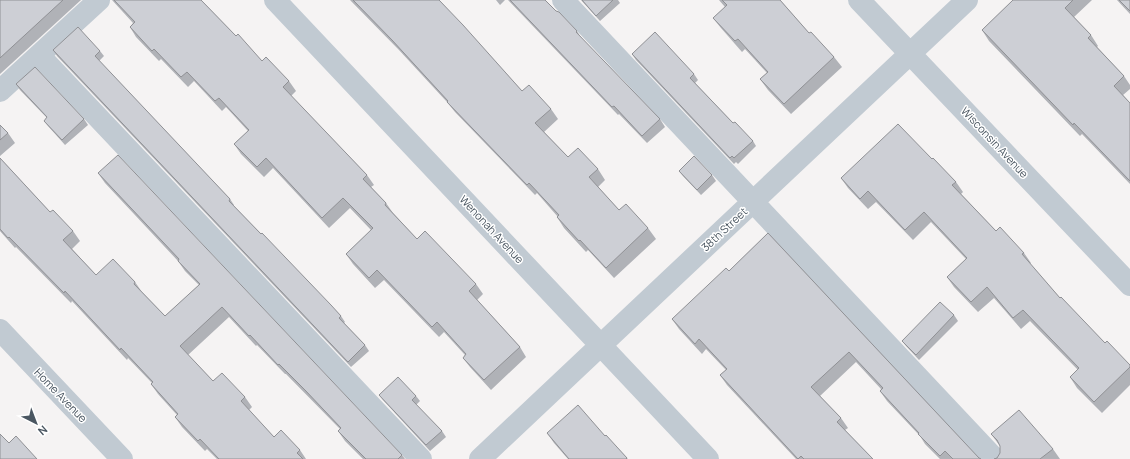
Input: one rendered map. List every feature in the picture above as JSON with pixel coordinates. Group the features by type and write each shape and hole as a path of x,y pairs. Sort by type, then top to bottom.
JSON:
{"street":[{"path":"0,91 98,0"},
{"name":"Wenonah Avenue","path":"275,0 708,459"},
{"path":"563,0 995,459"},
{"name":"Wisconsin Avenue","path":"859,0 1130,285"},
{"name":"38th Street","path":"480,459 968,0"},
{"path":"39,55 421,459"},
{"name":"Home Avenue","path":"0,330 122,459"}],"building":[{"path":"0,0 63,0 0,58"},
{"path":"114,0 201,0 236,36 238,34 262,61 266,57 289,81 283,87 367,175 363,179 417,239 425,231 476,284 469,291 520,347 484,380 463,358 466,354 437,322 432,327 377,270 369,278 346,254 373,228 343,198 322,218 266,158 257,167 234,144 249,130 219,98 215,101 187,72 181,77 154,49 152,51 130,27 135,22"},
{"path":"353,0 439,0 522,91 529,85 551,109 535,123 568,157 578,148 598,169 589,177 619,210 626,204 648,228 606,268 557,217 559,215 529,183 527,185 447,102 448,101 392,40"},
{"path":"510,0 545,0 559,12 577,31 576,32 660,119 642,136 614,106 612,107"},
{"path":"582,0 613,0 596,16"},
{"path":"722,0 780,0 809,33 811,32 834,57 784,104 760,79 768,72 738,39 735,41 713,18 727,5"},
{"path":"1013,0 1073,0 1065,8 1091,35 1088,38 1124,76 1114,86 1130,103 1130,181 1074,123 1073,125 982,30"},
{"path":"1119,0 1130,0 1130,11"},
{"path":"78,27 100,51 95,56 230,199 229,201 331,305 341,316 339,318 365,345 348,362 53,50"},
{"path":"655,32 694,74 690,78 733,123 735,122 753,141 734,158 732,156 730,158 632,54"},
{"path":"35,67 84,119 62,140 44,121 47,117 16,84"},
{"path":"898,124 956,182 952,185 996,231 1000,227 1024,253 1022,254 1060,298 1061,297 1105,343 1107,341 1130,365 1130,367 1094,402 1070,377 1079,368 1023,310 1013,318 987,287 971,302 947,277 967,258 924,212 905,230 868,191 860,199 841,178"},
{"path":"0,125 8,133 0,140"},
{"path":"118,155 402,455 398,459 366,459 338,431 341,428 305,390 279,364 278,365 250,335 249,336 222,307 180,346 213,381 222,373 245,397 241,401 274,437 281,430 300,450 297,453 303,459 219,459 200,439 198,441 175,417 178,414 151,384 153,382 121,348 120,350 65,291 64,293 0,229 0,158 50,212 53,210 73,231 63,240 96,275 113,259 135,282 134,284 165,316 200,284 178,261 179,259 98,173"},
{"path":"694,156 712,175 697,190 679,171"},
{"path":"768,233 981,459 953,459 945,451 940,456 918,434 919,433 880,391 883,388 849,352 811,387 841,418 837,422 873,459 804,459 801,456 798,459 720,375 727,369 699,339 695,344 672,319 726,268 729,271"},
{"path":"940,302 954,315 916,355 902,341"},
{"path":"398,377 416,396 412,400 442,431 426,445 379,395"},
{"path":"578,405 605,436 606,435 627,458 626,459 569,459 547,433"},
{"path":"1019,410 1053,449 1040,459 994,459 997,458 1000,453 1000,446 991,434"},
{"path":"0,434 9,443 16,436 37,459 0,459"}]}
